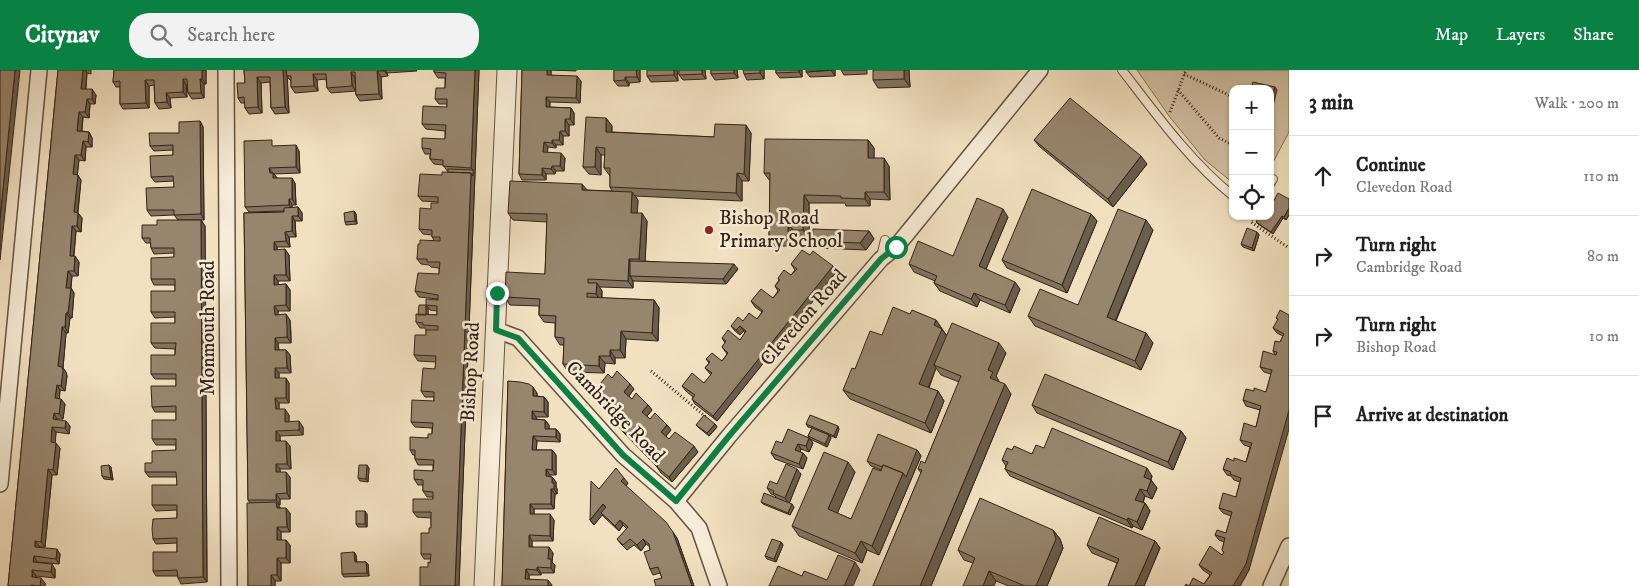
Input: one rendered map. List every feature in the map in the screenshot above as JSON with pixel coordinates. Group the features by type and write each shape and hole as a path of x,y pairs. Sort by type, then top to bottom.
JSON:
{"street":[{"path":"0,484 39,70"},
{"name":"Monmouth Road","path":"226,70 229,586"},
{"name":"Bishop Road","path":"484,586 507,70"},
{"name":"Clevedon Road","path":"676,501 729,436 881,259 896,247 1040,70"},
{"name":"Cambridge Road","path":"496,330 518,338 623,455 676,501 699,528 719,586"},
{"path":"1271,586 1289,546"}],"lane":[{"path":"1122,70 1196,163 1229,193"},
{"path":"881,259 885,240"}],"path":[{"path":"1166,127 1185,72 1229,95"},
{"path":"1178,90 1219,138 1229,143"},
{"path":"1252,220 1251,222 1289,248"},
{"path":"651,371 729,436"}],"shaded area":[{"path":"1137,70 1289,70 1289,132 1274,160 1274,85 1229,85 1229,180 1205,160 1169,116"}],"building":[{"path":"0,70 15,70 0,218"},
{"path":"58,70 83,70 81,89 92,89 92,99 87,99 85,112 79,112 77,131 89,132 88,142 83,141 81,155 75,155 73,174 78,175 74,212 78,213 77,226 72,226 70,256 75,256 74,271 68,271 66,288 71,288 65,327 62,327 58,366 62,367 63,371 61,386 57,385 55,398 61,399 59,414 54,413 53,419 66,421 65,428 52,427 51,442 56,443 53,470 48,469 41,542 35,541 35,547 57,549 56,559 34,556 33,562 52,564 51,572 32,570 32,577 41,578 40,586 8,586"},
{"path":"114,70 202,70 202,79 200,79 201,93 188,93 187,79 183,79 183,92 166,93 167,102 155,103 154,80 145,80 146,103 120,104 120,81 113,82"},
{"path":"244,70 283,70 285,107 271,108 270,77 257,77 258,107 245,108 244,97 238,98 237,83 245,83"},
{"path":"286,70 384,71 377,71 379,94 356,95 355,72 351,72 352,86 327,88 326,74 313,74 314,86 291,87 291,76 287,76"},
{"path":"434,70 475,70 471,168 443,166 443,160 430,159 431,149 422,148 422,138 445,139 446,125 422,124 423,106 447,107 447,99 435,99 436,88 445,88 446,73 434,72"},
{"path":"522,70 547,70 547,75 577,76 576,98 546,97 546,107 571,108 570,119 565,119 565,131 560,131 559,140 552,140 552,143 544,142 543,152 561,153 560,166 552,166 551,169 542,168 542,175 519,174"},
{"path":"614,70 636,70 637,77 625,77 625,80 614,81"},
{"path":"647,70 674,70 674,75 647,76"},
{"path":"679,70 702,70 702,74 679,75"},
{"path":"711,70 734,70 734,73 711,74"},
{"path":"743,70 760,70 760,73 744,74"},
{"path":"776,70 799,70 799,72 776,73"},
{"path":"806,70 831,70 806,72"},
{"path":"873,70 904,70 904,79 873,80"},
{"path":"1253,82 1266,85 1252,85"},
{"path":"1070,98 1141,156 1108,199 1034,140"},
{"path":"586,117 606,118 606,132 714,137 715,124 746,125 744,174 737,173 736,193 610,187 610,168 604,168 605,148 596,147 595,167 583,167"},
{"path":"200,121 201,214 174,215 174,210 147,210 146,188 174,187 173,176 151,177 150,156 173,155 173,145 150,146 149,133 179,133 179,122"},
{"path":"765,139 868,140 868,158 884,158 884,192 865,192 865,199 804,195 803,230 792,230 792,228 788,227 788,239 769,238 770,173 764,173"},
{"path":"272,140 272,146 296,145 296,167 269,168 270,173 273,173 273,178 292,178 292,199 289,199 289,205 245,207 244,141"},
{"path":"448,169 473,170 473,176 471,173 448,172"},
{"path":"442,172 471,173 455,586 420,586 420,567 428,567 431,554 421,554 421,533 429,533 429,528 431,528 431,512 413,512 413,499 433,499 433,492 423,491 423,480 414,479 414,470 433,471 434,460 415,459 415,450 410,450 410,437 428,438 428,434 432,434 433,423 411,422 412,400 434,401 434,392 421,391 423,368 435,369 436,356 414,355 415,335 426,335 426,330 438,330 438,326 423,325 423,323 416,322 416,314 437,315 437,306 426,305 426,299 438,300 438,295 415,291 418,273 439,274 440,262 427,262 427,259 417,259 418,244 420,244 420,240 440,241 440,237 432,237 432,230 419,229 420,208 431,209 431,203 438,203 438,197 418,196 420,174 442,175"},
{"path":"510,181 582,184 582,190 632,192 631,213 642,213 639,259 629,259 628,281 588,279 588,283 597,283 596,294 587,293 587,297 654,300 652,333 621,331 620,350 610,350 610,356 599,356 599,366 563,364 564,338 555,337 556,316 539,315 540,299 505,297 506,272 545,274 547,214 508,213"},
{"path":"1032,189 1091,214 1062,285 1002,260"},
{"path":"1278,193 1289,199 1289,208 1271,232 1256,222 1257,220 1274,220 1274,200"},
{"path":"977,198 1003,209 979,266 1015,282 1005,305 974,293 971,299 934,283 937,276 909,264 918,241 953,256"},
{"path":"298,207 298,216 292,216 292,231 285,232 286,241 274,242 274,250 285,249 286,275 274,275 274,285 286,284 286,305 274,306 275,315 286,314 287,327 287,337 275,338 275,350 286,350 287,368 275,368 275,378 286,378 286,398 275,398 276,409 285,409 285,422 299,421 299,430 276,431 276,441 286,441 287,464 276,464 276,472 286,472 287,493 276,494 276,500 248,500 244,213 284,212 284,208"},
{"path":"1118,209 1146,220 1107,317 1146,333 1135,361 1028,316 1040,289 1078,305"},
{"path":"354,211 355,221 345,222 344,213"},
{"path":"157,220 201,220 203,577 178,578 177,570 153,571 153,552 177,552 177,538 153,539 152,529 153,519 177,518 177,505 152,505 152,485 177,485 176,472 145,472 145,463 152,463 152,451 176,450 176,439 152,439 152,420 176,420 176,406 152,407 151,386 176,386 176,374 151,374 151,355 175,355 176,343 151,343 151,323 175,323 175,312 151,312 151,291 175,291 175,279 151,279 151,258 174,257 174,248 151,248 150,238 142,238 142,225 157,225"},
{"path":"1247,228 1257,232 1252,248 1241,244"},
{"path":"813,229 869,231 860,243 812,241"},
{"path":"802,250 810,255 813,251 833,266 713,416 692,399 695,395 682,386 692,373 704,383 712,373 705,368 710,362 706,359 712,353 722,361 728,353 722,347 726,341 722,338 728,330 740,340 746,331 740,326 736,330 731,326 738,317 743,321 749,313 757,319 763,311 751,301 761,289 773,298 780,290 775,286 780,280 778,278 784,270 791,275 797,269 791,264"},
{"path":"630,261 734,264 723,279 630,276"},
{"path":"419,305 426,305 426,315 418,315"},
{"path":"893,307 910,314 912,310 936,320 934,325 942,329 919,384 938,391 925,423 843,390 852,368 855,369 870,331 882,335"},
{"path":"1280,310 1289,315 1289,410 1246,564 1233,586 1189,586 1193,578 1204,584 1212,573 1199,565 1210,546 1222,555 1224,552 1222,550 1225,538 1215,535 1217,530 1226,533 1232,512 1219,508 1223,493 1236,497 1241,478 1223,469 1227,458 1246,462 1252,443 1240,440 1244,423 1256,427 1261,406 1243,400 1246,389 1254,391 1254,388 1266,392 1272,370 1260,367 1263,351 1276,355 1277,352 1273,351 1275,341 1280,342 1284,334 1273,328"},
{"path":"952,323 999,343 988,370 993,372 990,378 1005,384 920,586 873,586 922,470 918,469 921,461 925,463 961,376 934,365"},
{"path":"617,371 630,384 624,392 632,399 636,393 648,405 642,412 650,419 655,413 667,425 661,432 669,439 675,432 694,446 669,477 657,467 591,395 608,374 612,378"},
{"path":"1045,374 1181,431 1168,462 1032,405"},
{"path":"508,381 529,384 533,387 533,396 544,397 544,412 532,411 532,419 545,420 545,429 556,429 556,437 533,436 532,450 552,450 552,470 546,469 546,476 552,477 552,483 554,483 554,489 551,489 551,504 530,504 530,514 550,514 550,536 529,535 529,547 549,547 548,559 551,559 551,568 537,567 537,570 526,569 525,579 548,580 548,586 502,586"},
{"path":"704,415 715,424 707,433 696,425"},
{"path":"810,415 838,426 834,436 806,424"},
{"path":"812,428 829,435 825,444 808,436"},
{"path":"1052,428 1147,468 1144,477 1151,480 1147,491 1140,489 1135,500 1145,503 1137,522 1128,518 1127,520 1005,469 1008,462 1002,460 1007,448 1012,450 1014,446 1032,454 1036,445 1044,448"},
{"path":"788,429 809,438 806,446 798,444 795,450 803,453 799,464 771,453 776,441 782,443"},
{"path":"878,434 917,450 906,477 903,473 867,461"},
{"path":"824,452 848,462 828,509 851,519 873,468 881,471 883,465 903,473 872,546 861,541 855,553 792,526"},
{"path":"786,464 797,469 785,498 767,488 770,481 777,484"},
{"path":"109,465 111,478 102,476 101,466"},
{"path":"359,465 367,465 366,479 358,478"},
{"path":"616,468 624,478 621,481 666,522 673,532 692,586 656,586 654,580 662,578 658,567 650,569 644,552 650,550 649,544 643,539 637,545 630,539 623,545 617,539 628,527 620,520 615,526 601,513 606,507 603,504 590,520 591,481 599,489"},
{"path":"764,493 792,504 788,513 761,502"},
{"path":"980,498 1053,530 1056,539 1036,586 1025,586 989,571 983,586 963,586 975,558 958,550"},
{"path":"276,502 277,508 286,508 287,527 277,527 277,540 286,540 286,558 277,558 277,575 271,575 271,586 248,586 247,503"},
{"path":"356,511 365,511 365,524 356,524"},
{"path":"1099,517 1155,541 1135,586 1108,586 1119,559 1087,545"},
{"path":"772,539 781,542 774,559 765,556"},
{"path":"354,552 355,562 366,562 367,573 342,574 341,553"},
{"path":"838,555 855,562 844,586 769,586 778,566 802,576 804,571 827,580"}],"place":[{"name":"Bishop Road Primary School","path":"709,230"}],"route":[{"path":"497,293 496,330 518,338 623,455 676,501 729,436 881,259 896,247"}]}
